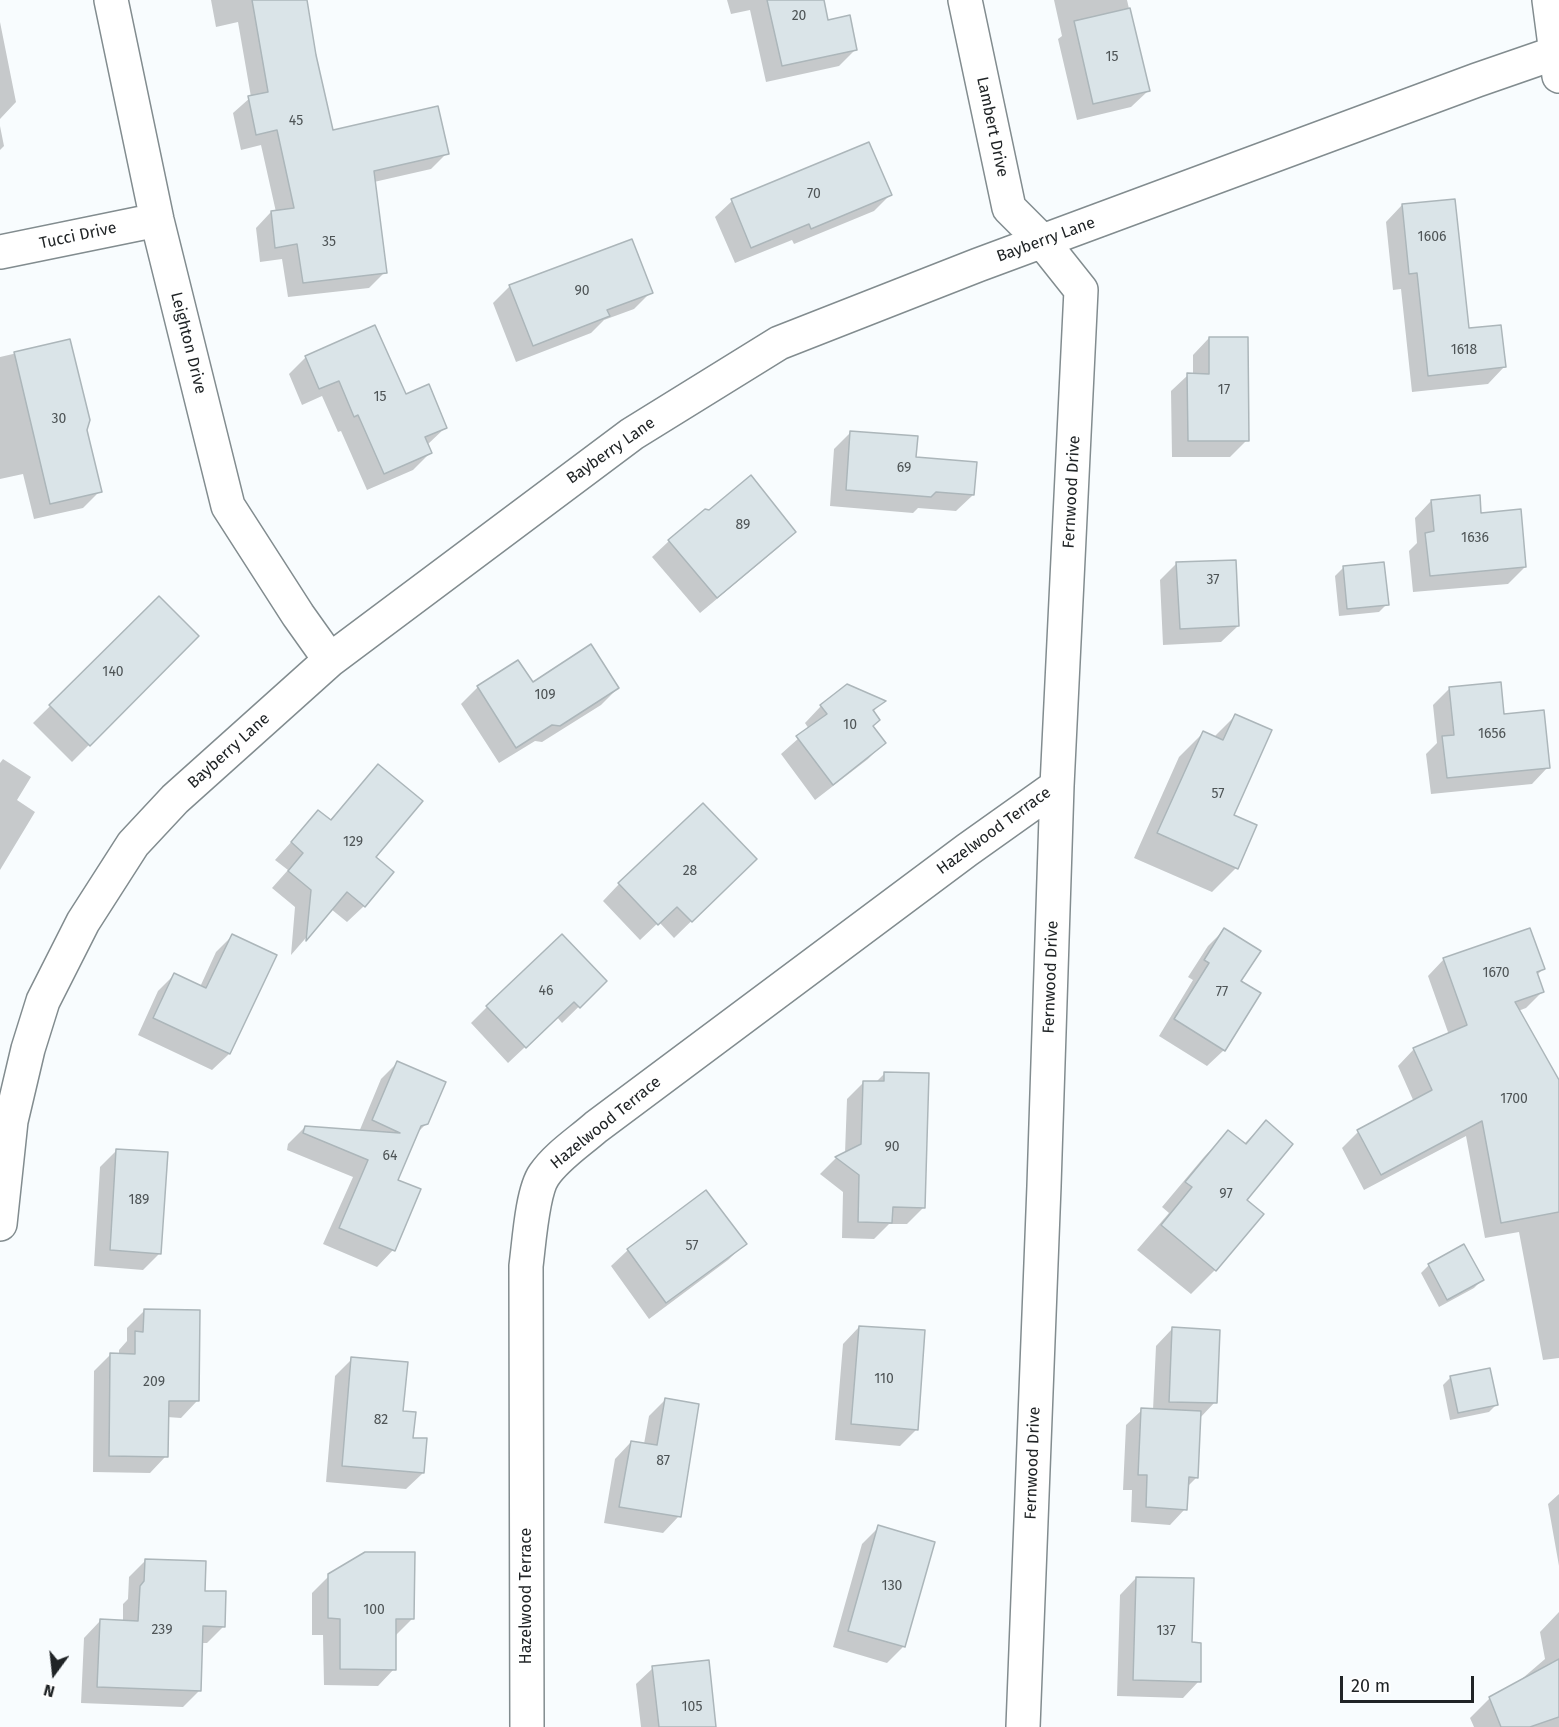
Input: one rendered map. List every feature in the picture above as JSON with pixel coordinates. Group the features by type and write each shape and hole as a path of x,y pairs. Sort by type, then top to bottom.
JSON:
{"street":[{"name":"Leighton Drive","path":"111,0 157,220 228,506 298,615 330,660"},
{"name":"Lambert Drive","path":"965,0 1009,208 1042,242"},
{"path":"1549,0 1557,65"},
{"name":"Bayberry Lane","path":"0,1224 11,1120 28,1049 43,1001 83,922 133,844 175,799 330,660 632,434 779,343 1477,80 1557,65"},
{"name":"Tucci Drive","path":"0,252 157,220"},
{"name":"Fernwood Drive","path":"1023,1727 1045,1174 1057,786 1081,290 1042,242"},
{"name":"Hazelwood Terrace","path":"527,1727 526,1266 532,1214 543,1176 563,1155 606,1120 966,850 1057,786"}],"building":[{"path":"252,0 307,0 316,55 333,130 438,106 449,154 374,171 387,273 303,283 297,244 275,248 271,211 294,208 277,130 256,135 248,96 268,92"},
{"path":"767,0 824,0 828,20 850,15 857,50 782,66"},
{"path":"1130,8 1150,91 1093,104 1074,21"},
{"path":"869,142 892,195 811,229 809,224 751,248 731,199"},
{"path":"1455,199 1469,328 1501,325 1506,367 1428,376 1417,273 1409,274 1402,204"},
{"path":"632,239 653,293 607,310 610,316 533,346 509,285"},
{"path":"375,325 406,394 429,384 447,428 425,437 432,453 384,474 358,415 354,417 339,381 319,389 305,356"},
{"path":"1209,337 1248,337 1249,441 1188,441 1187,373 1209,374"},
{"path":"70,339 90,420 87,430 102,492 50,504 14,352"},
{"path":"850,431 918,436 916,457 977,462 974,495 936,492 931,497 846,490"},
{"path":"751,475 796,532 717,598 668,540"},
{"path":"1480,495 1481,513 1521,509 1526,567 1430,576 1425,533 1434,531 1431,500"},
{"path":"1236,560 1239,626 1180,629 1176,562"},
{"path":"1384,562 1389,605 1347,609 1343,566"},
{"path":"159,596 199,636 90,746 49,705"},
{"path":"591,644 619,688 560,726 552,725 516,748 477,686 518,660 533,682"},
{"path":"1501,682 1504,714 1544,710 1550,768 1447,778 1442,736 1454,735 1449,687"},
{"path":"847,684 886,701 873,710 880,720 873,726 886,743 833,785 796,736 827,714 820,705"},
{"path":"1235,714 1272,730 1234,815 1257,825 1238,869 1157,833 1203,731 1223,740"},
{"path":"378,764 423,801 376,857 394,872 365,907 347,892 306,941 311,890 288,871 303,853 291,842 318,810 331,820"},
{"path":"703,803 757,859 692,922 677,907 658,925 618,883"},
{"path":"1224,928 1261,951 1241,981 1261,993 1225,1051 1174,1019 1209,963 1204,960"},
{"path":"1530,928 1545,969 1537,972 1544,992 1515,1002 1559,1080 1559,1212 1501,1223 1482,1121 1381,1175 1357,1130 1432,1090 1413,1048 1467,1025 1443,958"},
{"path":"232,934 277,955 230,1054 153,1018 174,973 206,988"},
{"path":"562,934 607,981 580,1008 574,1002 526,1048 486,1006"},
{"path":"397,1061 446,1082 428,1124 421,1126 398,1180 421,1189 395,1251 339,1228 368,1160 303,1133 305,1126 400,1133 372,1120"},
{"path":"884,1072 929,1073 925,1208 893,1207 892,1223 858,1222 859,1175 835,1157 861,1144 863,1081 884,1081"},
{"path":"1266,1120 1293,1144 1247,1200 1264,1214 1216,1271 1161,1225 1192,1187 1185,1182 1228,1130 1246,1144"},
{"path":"116,1149 168,1152 161,1254 110,1250"},
{"path":"706,1190 747,1244 666,1303 627,1249"},
{"path":"1464,1244 1484,1280 1447,1300 1428,1264"},
{"path":"144,1309 200,1310 199,1401 169,1401 168,1457 109,1456 110,1353 135,1354 135,1331 143,1332"},
{"path":"859,1326 925,1330 918,1430 851,1424"},
{"path":"1172,1327 1220,1330 1217,1403 1169,1402"},
{"path":"351,1357 408,1362 403,1411 416,1412 413,1438 427,1438 424,1473 342,1466"},
{"path":"1490,1368 1498,1405 1458,1413 1450,1376"},
{"path":"665,1398 699,1404 681,1517 619,1507 631,1441 657,1445"},
{"path":"1141,1408 1201,1411 1198,1478 1189,1477 1187,1510 1146,1507 1147,1475 1138,1475"},
{"path":"878,1525 935,1542 905,1647 848,1631"},
{"path":"365,1552 415,1552 414,1619 396,1619 396,1670 340,1669 340,1619 328,1618 328,1574"},
{"path":"145,1559 206,1561 205,1591 226,1591 225,1627 203,1626 201,1691 97,1687 100,1619 138,1621 140,1586 144,1581"},
{"path":"1136,1577 1194,1578 1192,1642 1201,1643 1201,1682 1133,1680"},
{"path":"1559,1659 1559,1717 1530,1727 1501,1727 1489,1697"},
{"path":"709,1660 716,1727 659,1727 652,1666"}]}
